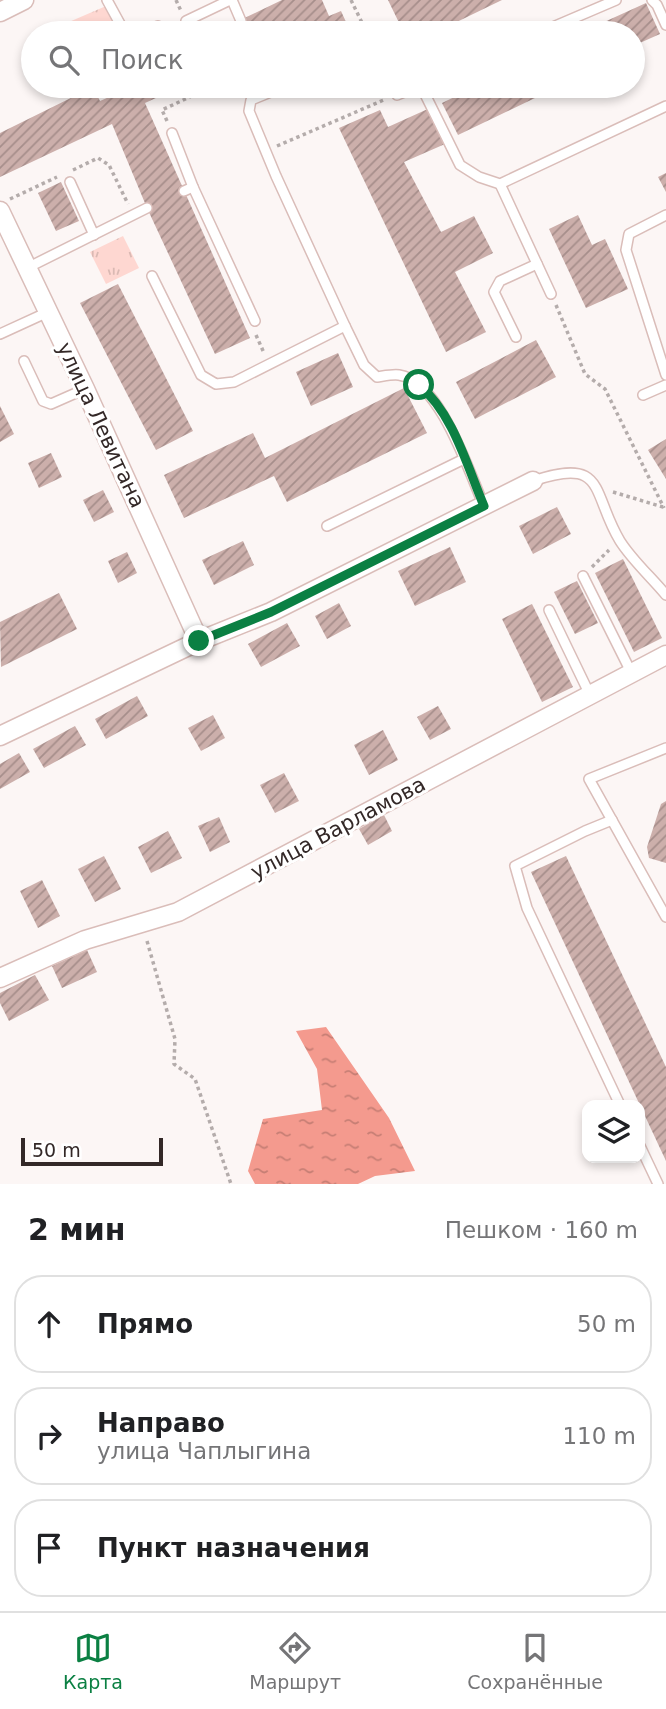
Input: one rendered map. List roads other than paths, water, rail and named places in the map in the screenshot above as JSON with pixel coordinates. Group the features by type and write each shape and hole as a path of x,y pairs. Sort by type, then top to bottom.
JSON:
{"street":[{"path":"0,12 24,0"},
{"name":"улица Левитана","path":"3,206 27,268 199,641"},
{"path":"0,736 199,641 271,612 533,481"},
{"name":"улица Варламова","path":"0,978 85,940 178,912 666,655"}],"lane":[{"path":"107,0 118,21"},
{"path":"186,21 231,0 241,20"},
{"path":"567,21 616,0"},
{"path":"652,0 666,24"},
{"path":"254,98 251,100 249,111 265,151 364,365 377,377 401,375 433,397 484,506"},
{"path":"426,98 460,166 479,177 500,184 666,106"},
{"path":"172,133 189,189 255,321"},
{"path":"70,182 94,235"},
{"path":"500,184 551,294"},
{"path":"27,268 147,208"},
{"path":"666,215 629,233 626,250 666,375"},
{"path":"516,337 494,292 500,281 537,264"},
{"path":"152,276 201,375 216,384 234,382 345,326"},
{"path":"0,334 48,312"},
{"path":"24,361 43,401 51,404 85,389"},
{"path":"643,395 666,385"},
{"path":"327,526 464,459"},
{"path":"533,481 568,472 583,474 598,488 621,541 666,594"},
{"path":"583,576 631,672"},
{"path":"549,610 590,695"},
{"path":"666,748 589,779 666,917"},
{"path":"612,820 515,866 527,908 619,1100"},
{"path":"645,1157 658,1184"}],"water":[{"path":"326,1027 389,1118 415,1171 375,1176 358,1184 255,1184 248,1171 263,1119 322,1110 317,1069 296,1031"}]}
